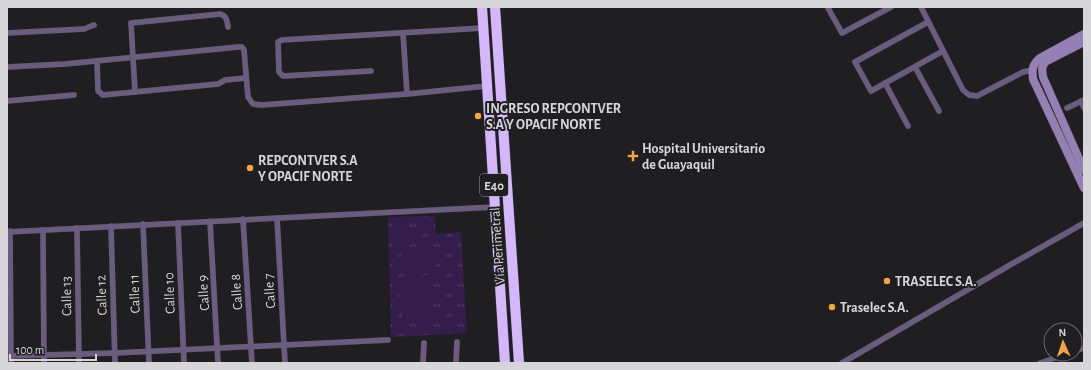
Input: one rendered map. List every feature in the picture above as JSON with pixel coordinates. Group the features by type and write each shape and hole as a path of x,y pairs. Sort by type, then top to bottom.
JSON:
{"highway":[{"name":"Vía Perimetral","path":"482,7 505,363"},
{"name":"Vía Perimetral","path":"495,7 519,363"}],"street":[{"path":"829,7 828,8 842,34 891,7"},
{"path":"921,7 963,90 969,95 977,96 1023,72 1032,70"},
{"path":"135,92 131,25 134,22 220,14 224,15 226,18 228,28"},
{"path":"928,22 855,62 871,91 943,52"},
{"path":"7,33 84,29 94,25"},
{"path":"372,71 283,76 279,72 278,42 282,40 483,28"},
{"path":"403,33 407,94"},
{"path":"1084,34 1040,58 1034,63 1032,70 1033,78 1084,188"},
{"path":"1084,42 1045,62 1042,68 1043,77 1084,170"},
{"path":"7,67 65,64 242,47 244,50 248,97 253,104 262,105 407,94 487,86"},
{"path":"97,61 98,91 102,94 218,84 225,80 246,78"},
{"path":"915,67 939,111"},
{"path":"885,83 908,126"},
{"path":"7,101 74,95"},
{"path":"1067,108 1083,101 1084,108"},
{"path":"1071,160 1078,156"},
{"path":"11,363 9,356 9,231 495,207"},
{"name":"Calle 7","path":"277,218 285,363"},
{"name":"Calle 8","path":"243,219 252,363"},
{"name":"Calle 9","path":"210,221 218,363"},
{"name":"Calle 10","path":"178,223 184,363"},
{"path":"842,363 1084,223"},
{"name":"Calle 11","path":"143,224 149,363"},
{"name":"Calle 12","path":"111,226 116,363"},
{"name":"Calle 13","path":"77,228 79,363"},
{"path":"43,230 44,363"},
{"path":"9,356 149,352 388,340"},
{"path":"456,363 457,342"},
{"path":"423,363 424,344"}],"green space":[{"path":"435,216 436,234 461,232 467,333 391,337 388,217"},
{"path":"409,221 410,247 393,248 392,222"},
{"path":"434,248 435,268 402,269 401,250"},
{"path":"429,275 433,322 403,323 399,278"}],"place":[{"name":"INGRESO REPCONTVER S.A Y OPACIF NORTE","path":"478,116"},
{"name":"Hospital Universitario de Guayaquil","path":"633,156"},
{"name":"REPCONTVER S.A Y OPACIF NORTE","path":"250,168"},
{"name":"TRASELEC S.A.","path":"887,281"},
{"name":"Traselec S.A.","path":"832,307"}]}
